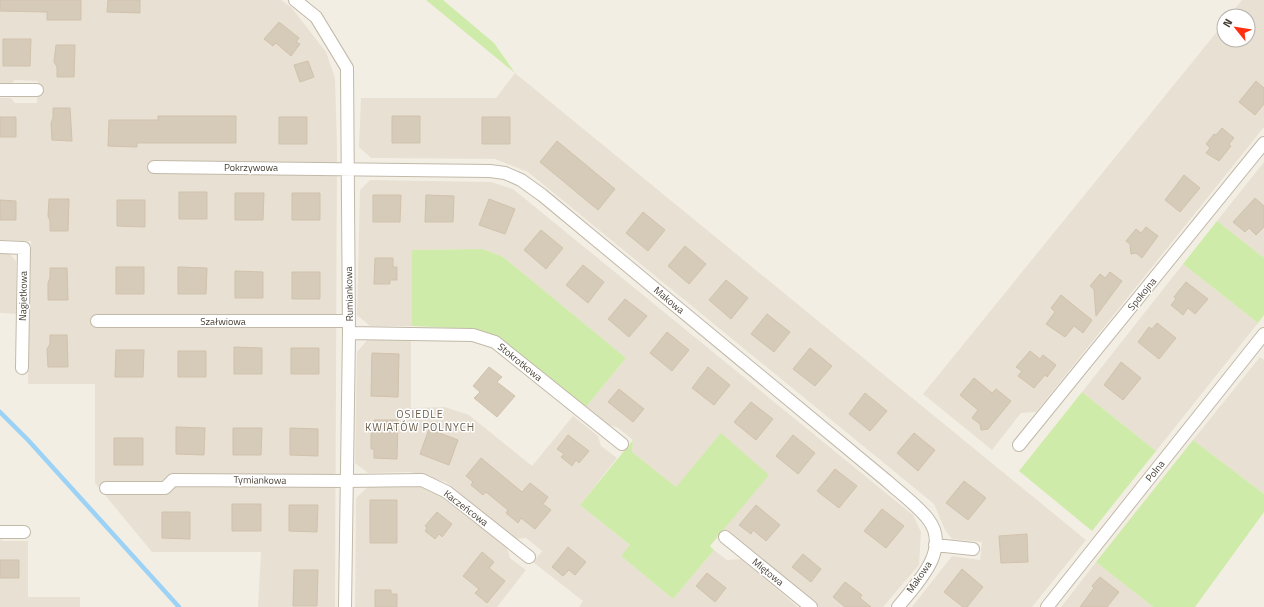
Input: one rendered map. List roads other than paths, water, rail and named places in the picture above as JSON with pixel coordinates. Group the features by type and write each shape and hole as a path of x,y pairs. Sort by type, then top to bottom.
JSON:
{"street":[{"name":"Rumiankowa","path":"295,0 316,17 347,68 349,327 345,607"},
{"path":"0,90 37,90"},
{"name":"Spokojna","path":"1019,445 1264,143"},
{"name":"Pokrzywowa","path":"154,167 348,168"},
{"name":"Makowa","path":"348,168 490,171 505,173 521,180 594,237 887,482 928,519 935,533 935,545 931,562 898,607"},
{"name":"Nagietkowa","path":"0,247 24,248 22,368"},
{"name":"Szałwiowa","path":"97,321 349,327"},
{"name":"Stokrotkowa","path":"349,327 473,335 495,342 622,444"},
{"name":"Polna","path":"1046,607 1264,334"},
{"name":"Tymiankowa","path":"106,488 165,488 173,480 347,481"},
{"name":"Kaczeńcowa","path":"347,481 422,480 447,492 529,558"},
{"path":"0,532 24,532"},
{"name":"Miętowa","path":"725,537 811,607"},
{"path":"935,545 973,549"}],"waterway":[{"path":"0,412 28,440 179,607"}],"district":[{"name":"OSIEDLE KWIATÓW POLNYCH","path":"420,420"}]}
